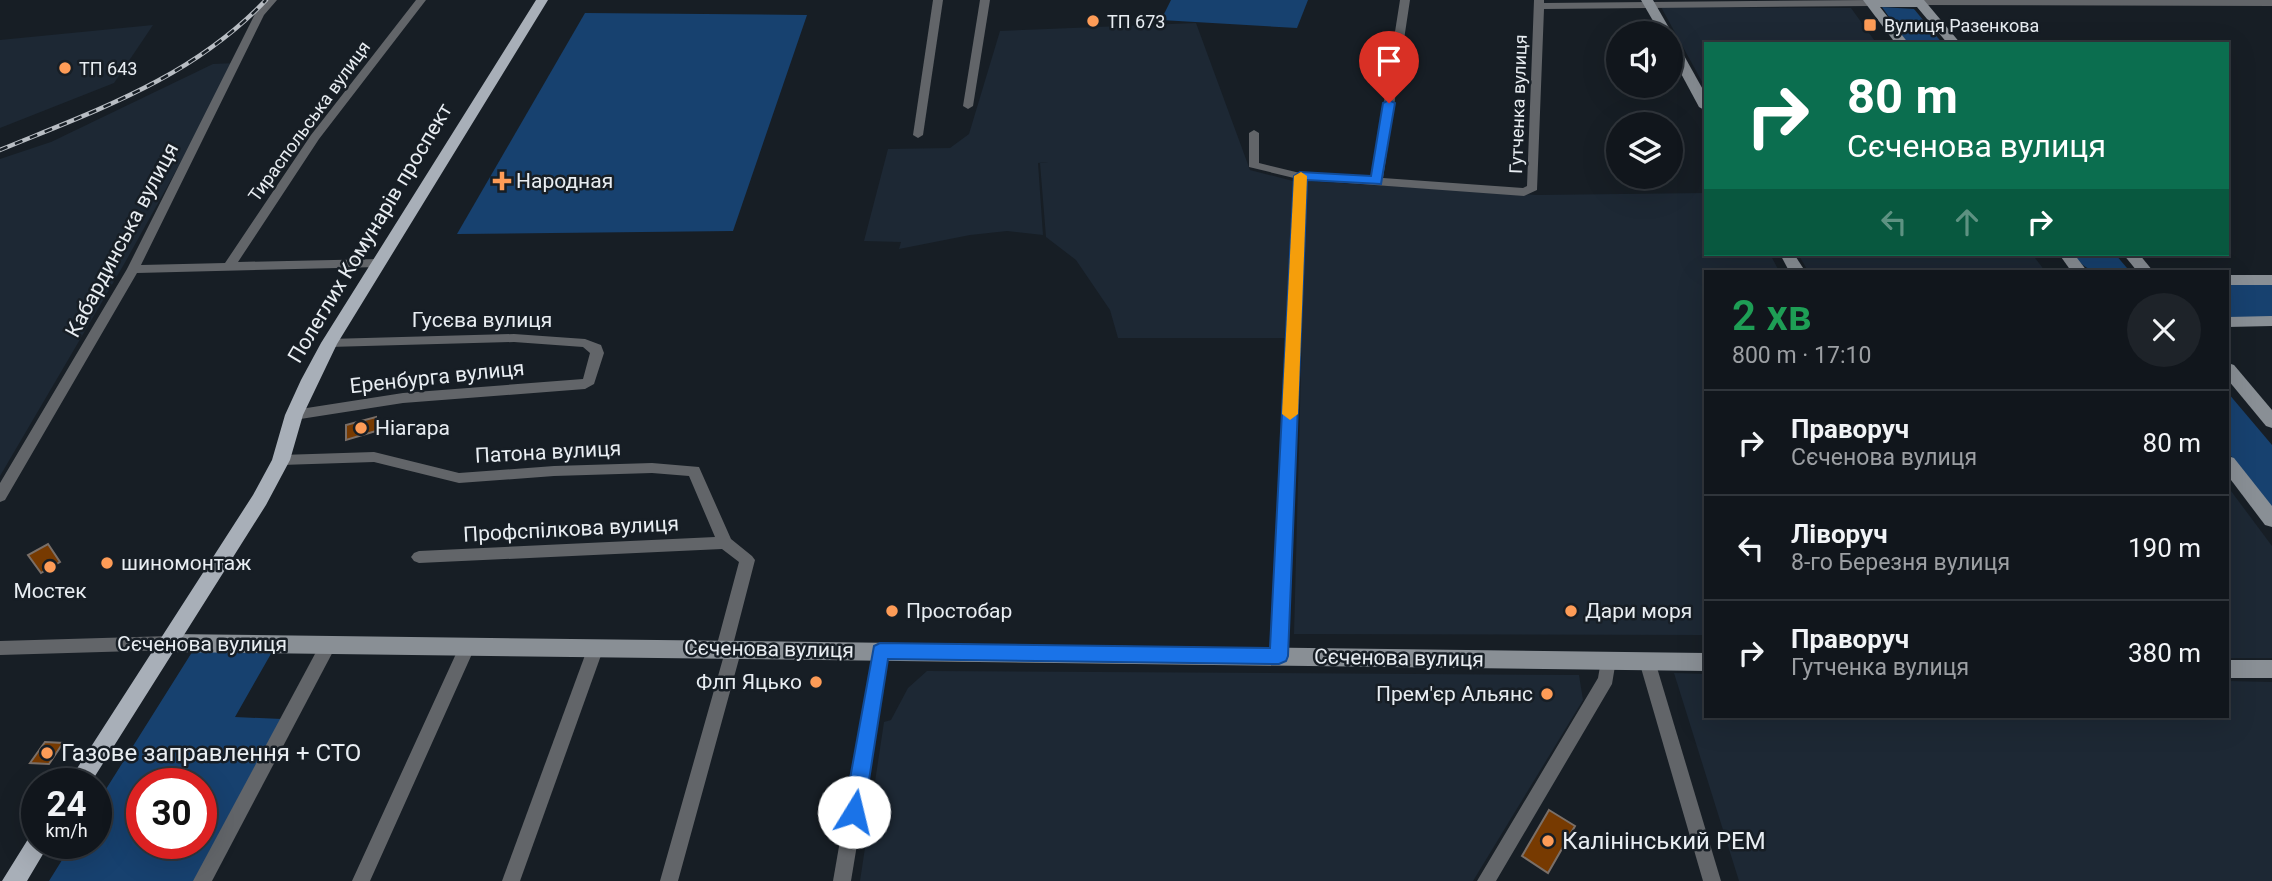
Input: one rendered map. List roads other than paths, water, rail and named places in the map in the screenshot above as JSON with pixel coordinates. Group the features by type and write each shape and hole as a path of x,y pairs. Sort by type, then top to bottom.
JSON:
{"main road":[{"name":"Полеглих Комунарів проспект","path":"88,768 260,500 281,460 294,415 329,343 542,0"},
{"path":"13,881 28,859"}],"street":[{"name":"Кабардинська вулиця","path":"0,496 133,269 260,14 272,0"},
{"name":"Тираспольська вулиця","path":"229,266 315,137 421,0"},
{"path":"918,135 938,0"},
{"path":"968,106 985,0"},
{"path":"1377,181 1405,0"},
{"path":"1870,1 1901,42"},
{"path":"1919,1 1953,42"},
{"path":"1648,2 1659,21"},
{"path":"1539,3 2272,3"},
{"name":"Гутченка вулиця","path":"1254,133 1253,165 1300,176 1524,192 1534,188 1539,3"},
{"path":"1683,65 1704,103"},
{"path":"1279,656 1300,176"},
{"path":"2068,256 2078,270"},
{"path":"2133,256 2145,270"},
{"path":"133,269 379,263"},
{"path":"2229,280 2272,280"},
{"path":"2229,322 2272,321"},
{"name":"Гусєва вулиця","path":"329,343 514,338 585,343 596,348 597,353 589,381 585,384"},
{"path":"2229,370 2272,422"},
{"name":"Еренбурга вулиця","path":"294,415 403,398 585,384"},
{"name":"Патона вулиця","path":"281,460 374,457 459,478 652,468 694,471 725,543"},
{"path":"2229,464 2272,520"},
{"path":"669,881 729,648 747,559 725,543"},
{"name":"Профспілкова вулиця","path":"419,557 725,543"},
{"name":"Сєченова вулиця","path":"0,648 170,643 467,645 1704,662"},
{"path":"202,881 329,644"},
{"path":"361,881 467,645"},
{"path":"511,881 596,647"},
{"path":"842,881 880,651"},
{"path":"1486,881 1606,679 1608,660"},
{"path":"1647,661 1712,881"},
{"path":"2229,669 2272,669"}],"railway":[{"path":"0,150 107,106 175,71 207,51 266,0"}],"place":[{"name":"ТП 673","path":"1093,21"},
{"name":"Вулиця Разенкова","path":"1870,25"},
{"name":"ТП 643","path":"65,68"},
{"name":"Народная","path":"502,181"},
{"name":"Ніагара","path":"361,428"},
{"name":"шиномонтаж","path":"107,563"},
{"name":"Мостек","path":"50,567"},
{"name":"Простобар","path":"892,611"},
{"name":"Дари моря","path":"1571,611"},
{"name":"Флп Яцько","path":"816,682"},
{"name":"Прем'єр Альянс","path":"1547,694"},
{"name":"Газове заправлення + СТО","path":"47,753"},
{"name":"Калінінський РЕМ","path":"1548,841"}]}
